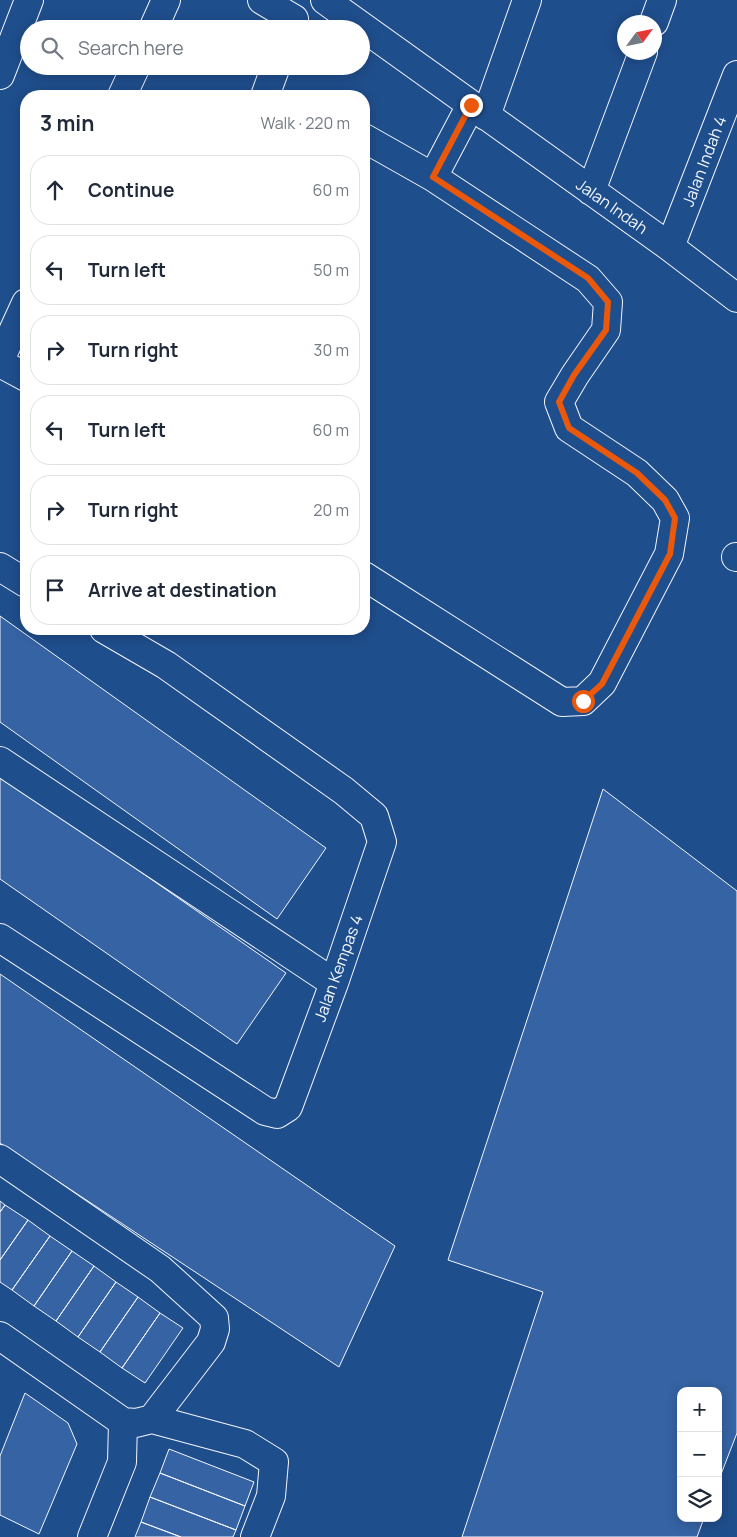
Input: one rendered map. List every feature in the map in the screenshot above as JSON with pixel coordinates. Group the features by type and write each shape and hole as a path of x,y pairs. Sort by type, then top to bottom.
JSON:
{"street":[{"path":"21,20 29,0"},
{"path":"157,20 166,0"},
{"path":"262,0 294,20"},
{"path":"433,177 478,110 527,0"},
{"path":"657,15 662,0"},
{"name":"Jalan Indah","path":"332,2 356,20"},
{"path":"0,75 20,23"},
{"name":"Jalan Indah","path":"370,30 670,247 737,298"},
{"path":"591,191 640,60"},
{"path":"125,90 132,75"},
{"path":"267,90 273,75"},
{"name":"Jalan Indah 4","path":"670,247 737,76"},
{"path":"370,141 433,177 588,278 608,302 606,330 574,375 559,402 569,428 637,473 665,500 675,518 670,554 602,684 583,701 562,702 370,580"},
{"path":"20,317 0,362 20,374"},
{"path":"0,567 20,579"},
{"name":"Jalan Kempas 4","path":"0,938 265,1111 277,1114 288,1107 334,982 382,842 374,816 344,791 166,665 114,635"},
{"path":"0,761 334,982"},
{"path":"0,1159 160,1269 214,1318 212,1342 152,1419"},
{"path":"0,1336 123,1422 136,1423 152,1419 245,1444 274,1462 270,1496 255,1537"},
{"path":"92,1537 122,1462 123,1422"}],"building":[{"path":"0,616 20,630 20,635 27,635 326,848 277,919 0,722"},
{"path":"0,774 286,973 237,1044 0,879"},
{"path":"603,789 737,891 737,1433 722,1472 722,1387 677,1387 677,1522 703,1522 697,1537 462,1537 543,1292 448,1260"},
{"path":"0,974 395,1246 339,1367 0,1143"},
{"path":"0,1201 5,1205 0,1212"},
{"path":"5,1205 28,1220 0,1260 0,1212"},
{"path":"28,1220 50,1236 12,1290 0,1282 0,1260"},
{"path":"50,1236 72,1251 34,1306 12,1290"},
{"path":"72,1251 94,1266 56,1321 34,1306"},
{"path":"94,1266 116,1282 78,1337 56,1321"},
{"path":"116,1282 138,1297 100,1352 78,1337"},
{"path":"138,1297 160,1313 122,1368 100,1352"},
{"path":"160,1313 183,1328 145,1383 122,1368"},
{"path":"25,1393 68,1423 77,1444 39,1534 0,1515 0,1456"},
{"path":"169,1449 254,1482 245,1506 160,1473"},
{"path":"160,1473 245,1506 236,1530 150,1497"},
{"path":"150,1497 236,1530 233,1537 181,1537 141,1522"},
{"path":"141,1522 181,1537 135,1537"}],"route":[{"path":"471,105 433,177 588,278 608,302 606,330 574,375 559,402 569,428 637,473 665,500 675,518 670,554 602,684 583,701"}]}
